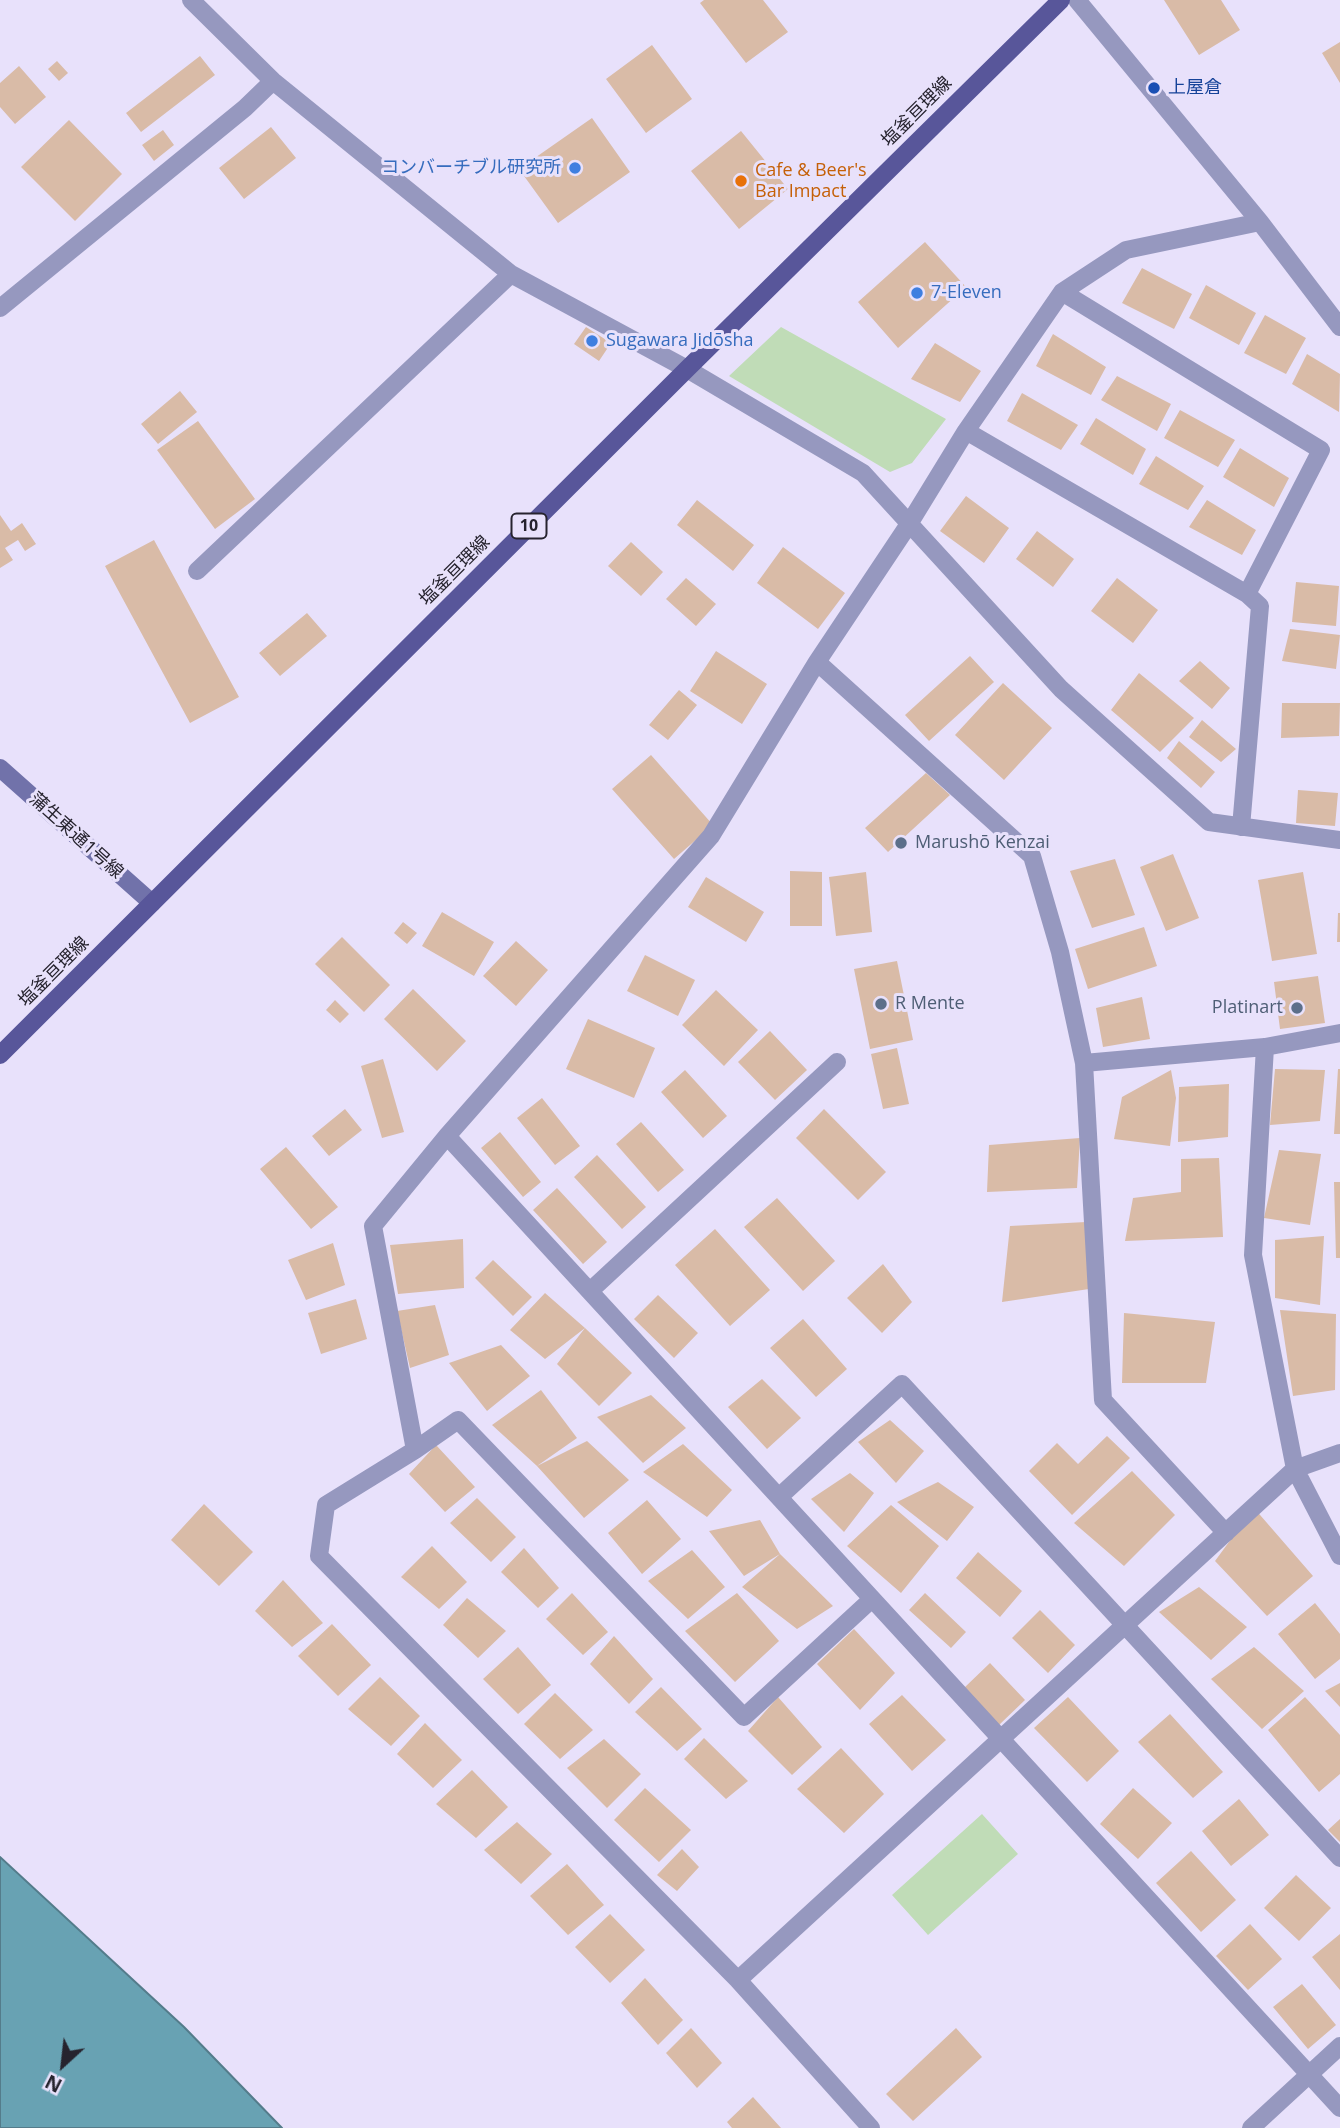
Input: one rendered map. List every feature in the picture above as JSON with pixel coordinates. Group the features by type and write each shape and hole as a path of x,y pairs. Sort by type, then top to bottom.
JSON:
{"main road":[{"name":"塩釜亘理線","path":"0,1055 1061,0"}],"street":[{"path":"191,0 273,81 511,274 687,369 863,473 1061,689 1209,822 1340,840"},
{"path":"1077,0 1260,222 1340,327"},
{"path":"0,308 245,108 273,81"},
{"path":"415,1450 373,1226 447,1136 711,836 817,662 909,524 966,431 1062,292 1126,250 1260,222"},
{"path":"197,571 511,274"},
{"path":"1062,292 1321,450 1247,594"},
{"path":"966,431 1247,594 1261,606 1241,827"},
{"path":"817,662 1032,856 1060,952 1084,1063 1103,1400 1226,1533"},
{"name":"蒲生東通1号線","path":"0,768 152,903"},
{"path":"1084,1063 1265,1048 1340,1033"},
{"path":"1265,1048 1253,1255 1295,1469 1340,1556"},
{"path":"590,1291 837,1062"},
{"path":"447,1136 1340,2108"},
{"path":"779,1497 902,1384 1340,1858"},
{"path":"871,2128 738,1980 319,1556 326,1505 458,1420 744,1717 872,1599"},
{"path":"738,1980 1295,1469 1340,1453"},
{"path":"1251,2128 1340,2046"}],"green space":[{"path":"781,327 946,419 912,463 890,472 729,376"},
{"path":"982,1814 1018,1854 928,1935 892,1895"}],"water":[{"path":"0,1857 184,2027 282,2128 0,2128"}],"building":[{"path":"704,0 763,0 788,32 746,63 700,3"},
{"path":"1164,0 1221,0 1240,30 1199,55"},
{"path":"1340,42 1340,83 1322,53"},
{"path":"652,45 692,99 646,133 606,79"},
{"path":"200,56 215,75 141,132 126,113"},
{"path":"57,61 68,73 59,81 48,69"},
{"path":"19,66 46,97 15,124 0,107 0,83"},
{"path":"592,118 630,172 558,223 519,169"},
{"path":"69,120 122,174 75,221 21,167"},
{"path":"271,127 296,158 244,199 219,168"},
{"path":"163,130 174,145 154,161 142,145"},
{"path":"741,131 788,189 739,229 691,171"},
{"path":"925,242 966,287 898,348 858,302"},
{"path":"1142,268 1192,294 1174,329 1122,303"},
{"path":"1206,285 1256,313 1239,345 1189,318"},
{"path":"1265,315 1306,338 1286,374 1244,353"},
{"path":"586,327 611,343 599,361 574,344"},
{"path":"1053,334 1106,367 1091,395 1036,366"},
{"path":"935,343 981,371 960,402 911,379"},
{"path":"1307,354 1340,374 1339,412 1292,384"},
{"path":"1117,376 1171,404 1157,431 1101,400"},
{"path":"180,391 197,412 158,444 141,424"},
{"path":"1022,393 1078,425 1061,450 1007,421"},
{"path":"1180,410 1235,440 1218,467 1164,438"},
{"path":"1096,418 1146,449 1133,475 1080,444"},
{"path":"198,421 255,499 215,529 157,450"},
{"path":"1240,448 1289,478 1274,507 1223,477"},
{"path":"1156,456 1204,486 1188,510 1139,484"},
{"path":"966,496 1009,528 984,563 940,531"},
{"path":"697,500 754,545 733,571 677,525"},
{"path":"1207,500 1256,530 1242,555 1189,527"},
{"path":"0,515 11,531 22,523 36,544 25,551 18,540 5,548 13,560 0,568"},
{"path":"1037,531 1074,559 1053,587 1016,559"},
{"path":"154,540 239,697 190,723 105,566"},
{"path":"631,542 663,572 641,596 608,566"},
{"path":"783,547 845,593 818,629 757,583"},
{"path":"686,578 716,604 696,626 666,599"},
{"path":"1117,578 1158,610 1133,643 1091,611"},
{"path":"1296,582 1339,586 1336,626 1292,622"},
{"path":"307,613 327,636 280,676 259,653"},
{"path":"1290,629 1340,635 1336,669 1282,661"},
{"path":"716,651 767,684 742,724 690,691"},
{"path":"970,656 994,682 929,741 905,715"},
{"path":"1200,661 1230,688 1212,709 1179,681"},
{"path":"1139,673 1194,718 1160,752 1111,710"},
{"path":"1003,683 1052,728 1004,780 955,735"},
{"path":"679,690 697,705 668,740 649,725"},
{"path":"1282,703 1340,703 1339,736 1281,738"},
{"path":"1202,720 1236,749 1221,762 1189,737"},
{"path":"1179,741 1215,772 1201,788 1167,758"},
{"path":"651,755 713,825 674,859 612,789"},
{"path":"926,773 950,795 888,852 865,828"},
{"path":"1298,790 1338,793 1335,826 1296,823"},
{"path":"1173,854 1199,918 1166,931 1140,867"},
{"path":"1115,859 1135,915 1092,928 1070,871"},
{"path":"790,871 822,872 822,926 790,926"},
{"path":"866,872 872,932 836,936 829,877"},
{"path":"1303,872 1317,954 1272,961 1258,880"},
{"path":"706,877 764,912 746,942 688,907"},
{"path":"442,912 494,942 474,976 422,946"},
{"path":"1340,913 1340,942 1337,942"},
{"path":"403,922 417,933 407,944 394,933"},
{"path":"1144,927 1157,966 1088,989 1075,949"},
{"path":"342,937 390,985 364,1012 315,964"},
{"path":"516,941 548,970 516,1006 483,976"},
{"path":"645,955 695,980 678,1016 627,991"},
{"path":"897,961 913,1040 870,1049 854,969"},
{"path":"1318,976 1325,1023 1280,1029 1274,982"},
{"path":"413,989 466,1041 437,1071 384,1019"},
{"path":"716,990 758,1030 724,1066 682,1025"},
{"path":"1142,997 1150,1039 1103,1047 1096,1008"},
{"path":"335,1000 349,1014 340,1023 326,1010"},
{"path":"588,1019 655,1048 634,1098 566,1069"},
{"path":"770,1031 807,1070 775,1100 738,1062"},
{"path":"897,1048 909,1104 883,1109 871,1054"},
{"path":"383,1059 404,1132 382,1138 361,1066"},
{"path":"1275,1069 1325,1070 1320,1121 1270,1125"},
{"path":"1338,1069 1340,1134 1334,1134"},
{"path":"685,1070 727,1116 703,1138 661,1092"},
{"path":"1171,1070 1176,1098 1170,1146 1114,1139 1122,1097"},
{"path":"1229,1084 1228,1137 1178,1142 1179,1087"},
{"path":"542,1098 580,1146 555,1165 517,1118"},
{"path":"345,1109 362,1130 329,1156 312,1136"},
{"path":"824,1109 886,1172 858,1200 796,1138"},
{"path":"641,1122 684,1170 658,1192 616,1144"},
{"path":"500,1132 541,1182 523,1197 481,1148"},
{"path":"1080,1138 1077,1188 987,1192 989,1145"},
{"path":"286,1147 338,1207 311,1229 260,1169"},
{"path":"1279,1150 1321,1154 1310,1225 1264,1218"},
{"path":"597,1155 646,1207 622,1229 574,1177"},
{"path":"1219,1158 1223,1237 1125,1241 1133,1198 1181,1192 1181,1159"},
{"path":"1334,1182 1340,1182 1340,1258 1336,1258"},
{"path":"557,1188 607,1242 583,1264 533,1210"},
{"path":"777,1198 835,1261 803,1291 744,1227"},
{"path":"1086,1222 1089,1289 1002,1302 1010,1226"},
{"path":"715,1229 770,1290 730,1326 675,1265"},
{"path":"1324,1236 1320,1305 1275,1298 1275,1240"},
{"path":"463,1239 464,1288 398,1294 390,1245"},
{"path":"333,1243 345,1285 306,1300 288,1260"},
{"path":"493,1260 532,1297 513,1316 475,1278"},
{"path":"883,1264 912,1302 882,1333 847,1298"},
{"path":"545,1293 585,1328 545,1359 510,1330"},
{"path":"658,1295 698,1333 674,1358 634,1319"},
{"path":"356,1299 367,1339 321,1354 308,1313"},
{"path":"435,1305 449,1355 410,1368 397,1311"},
{"path":"1280,1310 1336,1314 1335,1390 1293,1396"},
{"path":"1124,1313 1215,1322 1206,1383 1122,1383"},
{"path":"803,1319 847,1369 816,1397 770,1348"},
{"path":"585,1328 632,1373 599,1406 557,1364"},
{"path":"501,1345 530,1376 487,1411 449,1363"},
{"path":"762,1379 801,1418 767,1449 728,1407"},
{"path":"541,1390 577,1438 537,1466 492,1425"},
{"path":"651,1395 686,1428 643,1463 597,1417"},
{"path":"890,1420 924,1451 896,1483 858,1442"},
{"path":"1107,1436 1130,1458 1072,1515 1029,1471 1057,1443 1078,1464"},
{"path":"587,1441 629,1480 584,1518 537,1466"},
{"path":"683,1444 732,1490 707,1517 643,1472"},
{"path":"436,1445 475,1487 445,1512 409,1474"},
{"path":"1132,1471 1175,1515 1124,1566 1074,1523"},
{"path":"850,1473 874,1493 844,1532 811,1499"},
{"path":"938,1482 974,1507 947,1541 897,1502"},
{"path":"477,1498 516,1537 491,1562 450,1523"},
{"path":"647,1500 681,1539 642,1574 608,1533"},
{"path":"204,1504 253,1552 219,1586 171,1540"},
{"path":"891,1505 939,1546 901,1593 847,1546"},
{"path":"1254,1508 1313,1576 1267,1616 1215,1561"},
{"path":"760,1520 780,1554 744,1576 709,1531"},
{"path":"432,1546 467,1582 439,1609 401,1577"},
{"path":"524,1548 559,1588 538,1608 501,1572"},
{"path":"692,1550 725,1587 688,1619 648,1581"},
{"path":"978,1552 1022,1591 1000,1617 956,1578"},
{"path":"780,1554 833,1606 797,1629 742,1587"},
{"path":"283,1580 323,1623 292,1647 255,1611"},
{"path":"1199,1587 1247,1627 1211,1660 1159,1612"},
{"path":"572,1593 608,1632 583,1655 546,1619"},
{"path":"737,1593 779,1641 735,1682 685,1631"},
{"path":"925,1593 966,1632 951,1648 909,1610"},
{"path":"467,1598 506,1631 478,1658 443,1625"},
{"path":"1315,1603 1340,1634 1340,1659 1315,1679 1278,1634"},
{"path":"1040,1610 1075,1645 1048,1673 1012,1638"},
{"path":"332,1624 371,1665 338,1696 298,1656"},
{"path":"854,1629 895,1673 860,1710 817,1664"},
{"path":"614,1636 653,1679 629,1704 590,1664"},
{"path":"518,1647 551,1685 518,1714 483,1679"},
{"path":"1254,1647 1304,1691 1262,1729 1211,1679"},
{"path":"990,1663 1025,1700 999,1725 964,1688"},
{"path":"380,1677 420,1716 391,1746 348,1709"},
{"path":"1340,1683 1340,1707 1325,1691"},
{"path":"661,1687 702,1729 677,1751 635,1712"},
{"path":"555,1693 593,1730 560,1759 524,1724"},
{"path":"902,1695 946,1740 912,1771 869,1724"},
{"path":"778,1697 822,1747 792,1775 748,1731"},
{"path":"1068,1697 1119,1751 1087,1782 1034,1728"},
{"path":"1305,1697 1340,1735 1340,1774 1319,1792 1268,1730"},
{"path":"1170,1714 1223,1772 1193,1798 1138,1742"},
{"path":"425,1723 462,1760 433,1788 397,1754"},
{"path":"704,1738 748,1781 726,1799 684,1759"},
{"path":"604,1739 641,1774 607,1808 567,1768"},
{"path":"841,1748 884,1794 844,1833 797,1789"},
{"path":"472,1770 508,1807 476,1838 436,1804"},
{"path":"645,1788 691,1830 659,1862 614,1820"},
{"path":"1133,1788 1172,1823 1138,1859 1100,1824"},
{"path":"1239,1799 1269,1835 1231,1866 1202,1831"},
{"path":"1340,1819 1340,1842 1328,1830"},
{"path":"517,1822 552,1854 521,1884 484,1850"},
{"path":"682,1849 699,1867 677,1891 657,1875"},
{"path":"1191,1851 1236,1900 1201,1932 1156,1883"},
{"path":"567,1864 604,1905 568,1935 530,1896"},
{"path":"1296,1875 1331,1908 1299,1941 1264,1908"},
{"path":"610,1914 645,1950 610,1983 575,1947"},
{"path":"1250,1924 1282,1959 1248,1990 1216,1956"},
{"path":"1340,1934 1340,1990 1312,1957"},
{"path":"645,1978 683,2020 658,2045 621,2003"},
{"path":"1302,1984 1336,2025 1308,2049 1273,2007"},
{"path":"691,2028 722,2063 697,2088 666,2053"},
{"path":"956,2028 982,2057 913,2121 886,2094"},
{"path":"753,2097 781,2128 732,2128 727,2122"}],"place":[{"name":"上屋倉","path":"1154,88"},
{"name":"コンバーチブル研究所","path":"575,168"},
{"name":"Cafe & Beer's Bar Impact","path":"741,181"},
{"name":"7-Eleven","path":"917,293"},
{"name":"Sugawara Jidōsha","path":"592,341"},
{"name":"Marushō Kenzai","path":"901,843"},
{"name":"R Mente","path":"881,1004"},
{"name":"Platinart","path":"1297,1008"}]}
